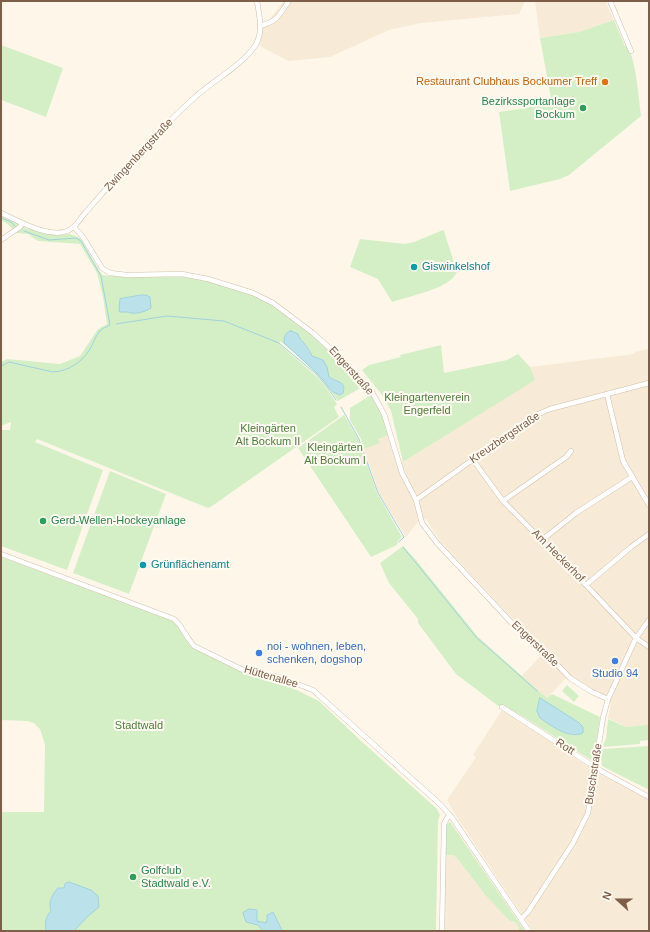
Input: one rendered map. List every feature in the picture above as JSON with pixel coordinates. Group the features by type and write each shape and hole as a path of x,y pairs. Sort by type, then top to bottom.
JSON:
{"street":[{"name":"Zwingenbergstraße","path":"74,227 139,152 193,98 246,56 256,44 260,26 257,1"},
{"path":"260,26 270,24 276,20 289,1"},
{"path":"610,1 631,51"},
{"path":"1,213 22,223 58,233 67,231 74,227"},
{"path":"1,240 20,227 22,223"},
{"name":"Engerstraße","path":"74,227 83,237 102,268 110,274 182,274 208,279 253,293 273,303 313,333 346,363 372,392 384,414 402,473 416,500 422,523 437,543 524,636 541,648 574,681 592,692 608,699"},
{"name":"Kreuzbergstraße","path":"416,500 534,416 550,410 649,383"},
{"path":"606,394 623,461 649,505"},
{"path":"503,501 566,457 572,451"},
{"name":"Am Heckerhof","path":"473,460 503,501 636,638 649,647"},
{"path":"542,540 576,513 632,477"},
{"path":"586,585 631,547 649,534"},
{"name":"Hüttenallee","path":"1,554 174,619 194,646 243,670 279,677 313,690 441,805 450,815 529,931"},
{"name":"Buschstraße","path":"521,919 535,903 580,831 588,812 603,718 608,699 636,638 649,620"},
{"name":"Rott","path":"502,707 601,771 649,797"},
{"path":"442,931 444,824 450,815"}],"shaded area":[{"path":"284,1 525,1 519,14 421,23 389,30 330,57 288,61 260,46 262,28"},
{"path":"535,1 605,1 614,20 579,32 540,38"},
{"path":"649,349 649,720 647,725 626,727 608,718 611,704 604,695 583,685 570,674 547,698 522,676 546,650 527,632 525,632 440,541 426,519 418,522 406,537 379,494 364,449 379,443 378,439 389,435 396,460 403,462 534,380 530,367 634,354 635,352"},
{"path":"502,710 601,775 649,800 649,931 533,931 456,816 447,800 476,757 473,755"},
{"path":"445,855 453,855 457,858 486,896 510,921 515,922 519,927 519,931 444,931"}],"green space":[{"name":"Bezirkssportanlage Bockum","path":"614,20 625,46 628,46 631,54 637,80 641,116 569,175 560,179 510,191 499,112 552,104 540,38 579,32"},
{"path":"1,45 63,68 46,117 1,100"},
{"name":"Kleingärten Alt Bockum II","path":"1,211 26,222 25,228 57,235 70,234 80,238 102,275 122,277 174,276 194,278 229,286 252,294 280,309 339,359 364,386 338,401 311,369 280,341 279,344 316,376 325,386 337,404 334,407 339,417 208,508 37,439 35,442 103,470 67,570 1,546 1,433 2,430 10,430 11,422 1,426 1,362 7,359 60,364 80,356 98,329 107,324 103,297 97,273 80,244 38,241 28,234 17,233 5,222 1,221","holes":["291,331 298,334 312,356 323,360 327,367 329,377 342,384 344,389 343,393 340,395 335,392 321,377"]},
{"path":"443,230 457,272 453,278 446,283 428,291 392,302 378,279 350,267 360,239 405,244 414,242"},
{"name":"Kleingartenverein Engerfeld","path":"441,345 444,373 507,360 518,354 530,367 535,380 403,462 391,411 382,395 362,370 369,365 401,357 400,355"},
{"path":"371,395 383,416 389,435 378,439 380,443 364,449 361,439 350,420 350,408"},
{"name":"Kleingärten Alt Bockum I","path":"344,415 359,440 377,493 402,537 398,541 397,545 371,557 298,448"},
{"path":"110,471 166,494 129,594 73,573"},
{"path":"403,546 478,637 547,698 552,694 600,717 594,758 591,760 522,716 502,706 501,708 456,674 418,623 418,619 389,583 380,563","holes":["564,714 578,722 583,733 577,735 565,733"]},
{"name":"Stadtwald","path":"1,557 176,622 191,647 245,673 274,679 319,701 437,809 440,815 438,821 436,931 1,931 1,812 44,812 45,745 40,729 34,723 27,721 1,720"},
{"path":"567,685 579,696 574,702 562,691"},
{"path":"608,719 626,727 647,725 649,720 649,740 640,741 640,744 604,747 603,745 606,738"},
{"path":"649,746 649,790 602,766 602,749"},
{"path":"450,822 525,931 519,931 519,927 515,922 510,921 486,896 457,858 453,855 445,855 445,825"}],"water":[{"path":"141,295 150,297 151,308 143,312 136,313 119,311 120,299"},
{"path":"291,331 298,334 312,356 323,360 327,367 329,377 342,384 344,389 343,393 340,395 333,392 318,374 284,343 285,335 287,332"},
{"path":"540,698 578,722 583,727 583,733 572,734 560,731 540,718 537,711"},
{"path":"69,882 91,890 98,896 99,907 74,931 46,931 46,921 51,911 50,902 52,896 58,888 64,888 65,884"},
{"path":"249,909 257,910 257,921 266,923 267,915 273,912 282,930 263,931 258,925 246,922 243,913"}],"waterway":[{"path":"1,218 11,222 15,226"},
{"path":"1,366 9,362 53,372 70,368 87,354 99,332 110,325 101,276 81,241 76,238 49,240 24,231"},
{"path":"116,324 167,316 224,321 279,343 316,374 336,400"},
{"path":"341,407 359,439 378,493 404,537 399,542"},
{"path":"403,547 476,637 537,691"}],"place":[{"name":"Restaurant Clubhaus Bockumer Treff","path":"605,82"},
{"name":"Bezirkssportanlage Bockum","path":"583,108"},
{"name":"Giswinkelshof","path":"414,267"},
{"name":"Gerd-Wellen-Hockeyanlage","path":"43,521"},
{"name":"Grünflächenamt","path":"143,565"},
{"name":"noi - wohnen, leben, schenken, dogshop","path":"259,653"},
{"name":"Studio 94","path":"615,661"},
{"name":"Golfclub Stadtwald e.V.","path":"133,877"}]}
